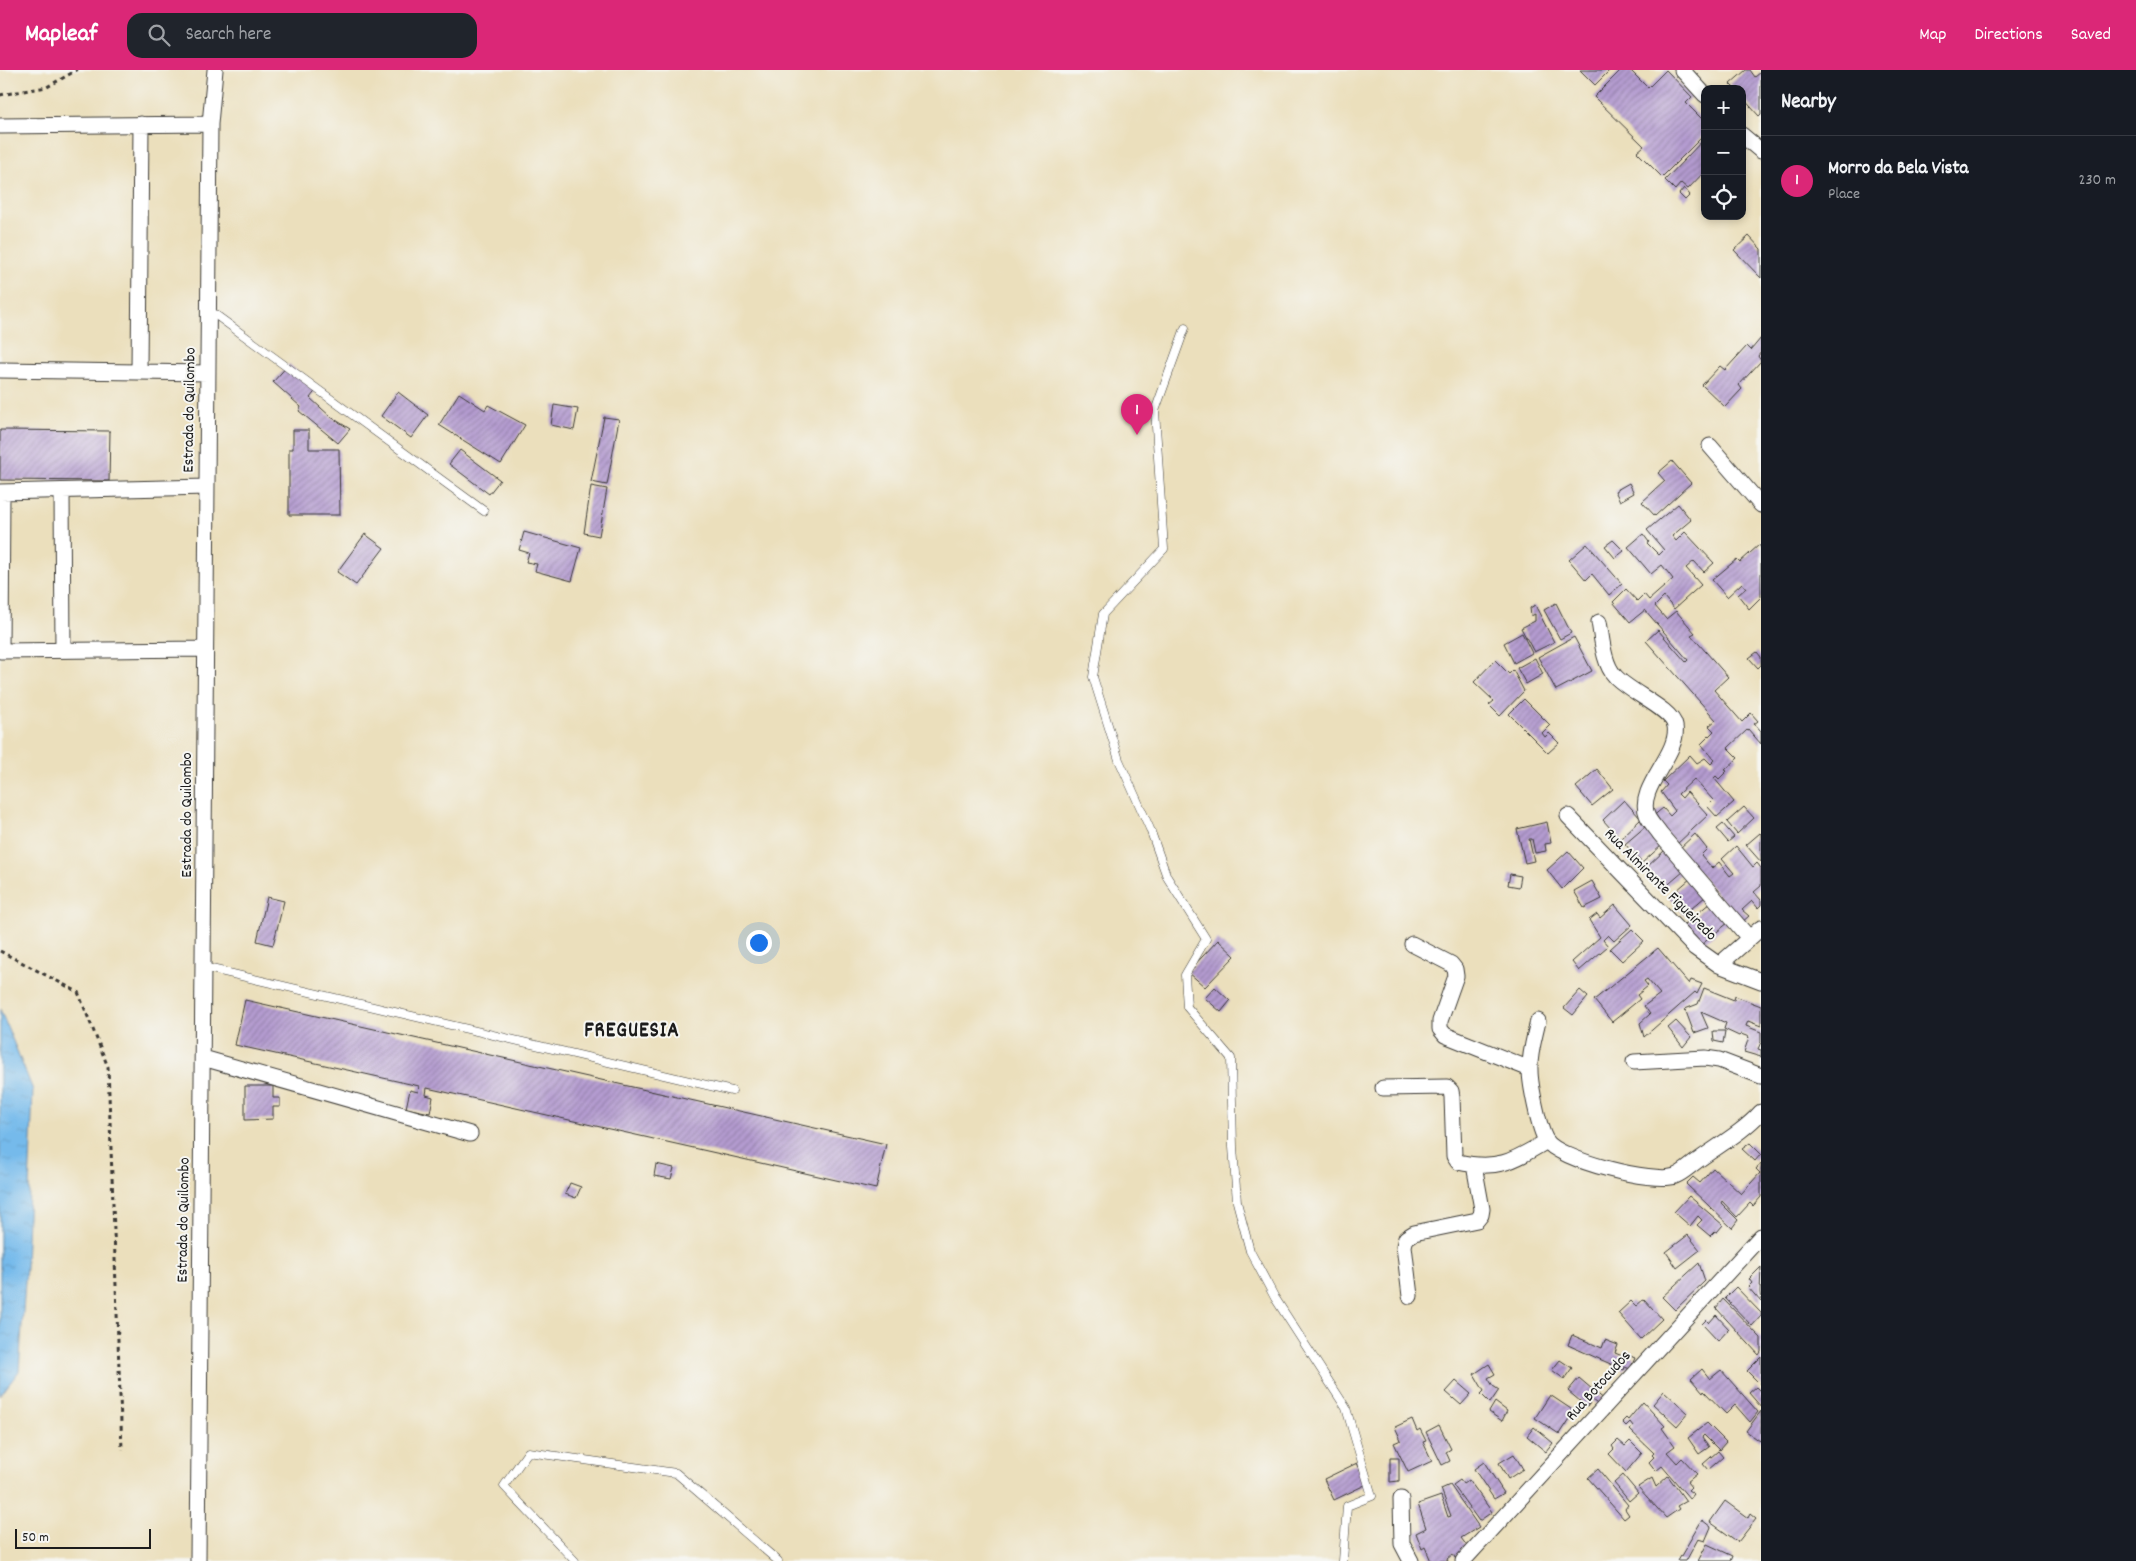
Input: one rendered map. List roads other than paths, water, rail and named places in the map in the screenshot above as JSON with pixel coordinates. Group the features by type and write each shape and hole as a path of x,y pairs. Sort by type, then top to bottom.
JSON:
{"street":[{"name":"Estrada do Quilombo","path":"198,1561 210,124 215,70"},
{"path":"1682,70 1701,91"},
{"path":"140,372 141,124"},
{"path":"0,126 210,124"},
{"path":"1746,138 1761,151"},
{"path":"0,370 208,374"},
{"path":"1710,446 1761,505"},
{"path":"205,649 1,651 1,492 207,487"},
{"path":"62,491 63,650"},
{"path":"1599,622 1606,655 1614,675 1633,692 1671,716 1676,727 1672,748 1654,779 1647,798 1647,816 1660,834 1749,938"},
{"name":"Rua Almirante Figueiredo","path":"1568,816 1695,948 1720,966 1761,981"},
{"path":"1720,966 1761,928"},
{"path":"1412,944 1451,964 1455,969 1456,976 1440,1021 1440,1029 1445,1035 1530,1069"},
{"path":"1538,1021 1530,1069 1541,1128 1546,1141 1554,1149 1575,1159 1660,1178 1676,1176 1750,1124 1761,1112"},
{"path":"203,1058 470,1134"},
{"path":"1634,1062 1705,1058 1719,1060 1761,1076"},
{"path":"1383,1088 1447,1087 1451,1091 1452,1097 1454,1156 1458,1162 1474,1165 1496,1165 1515,1160 1546,1141"},
{"path":"1410,1296 1404,1246 1406,1238 1414,1233 1477,1220 1482,1215 1474,1165"},
{"name":"Rua Botocudos","path":"1463,1561 1761,1236"},
{"path":"1401,1498 1402,1544 1411,1561"}],"lane":[{"path":"209,310 484,511"},
{"path":"1185,328 1155,411 1164,549 1103,614 1093,677 1119,760 1150,829 1167,877 1206,939 1185,975 1187,1007 1231,1058 1233,1147 1238,1202 1250,1251 1275,1298 1346,1408 1372,1496 1346,1506 1343,1561"},
{"path":"204,967 732,1091"},
{"path":"575,1561 504,1486 528,1452 676,1473 778,1561"}],"water":[{"path":"0,1009 33,1090 26,1267 19,1371 0,1396"}],"place":[{"name":"Morro da Bela Vista","path":"1137,435"}],"district":[{"name":"FREGUESIA","path":"632,1032"}]}
